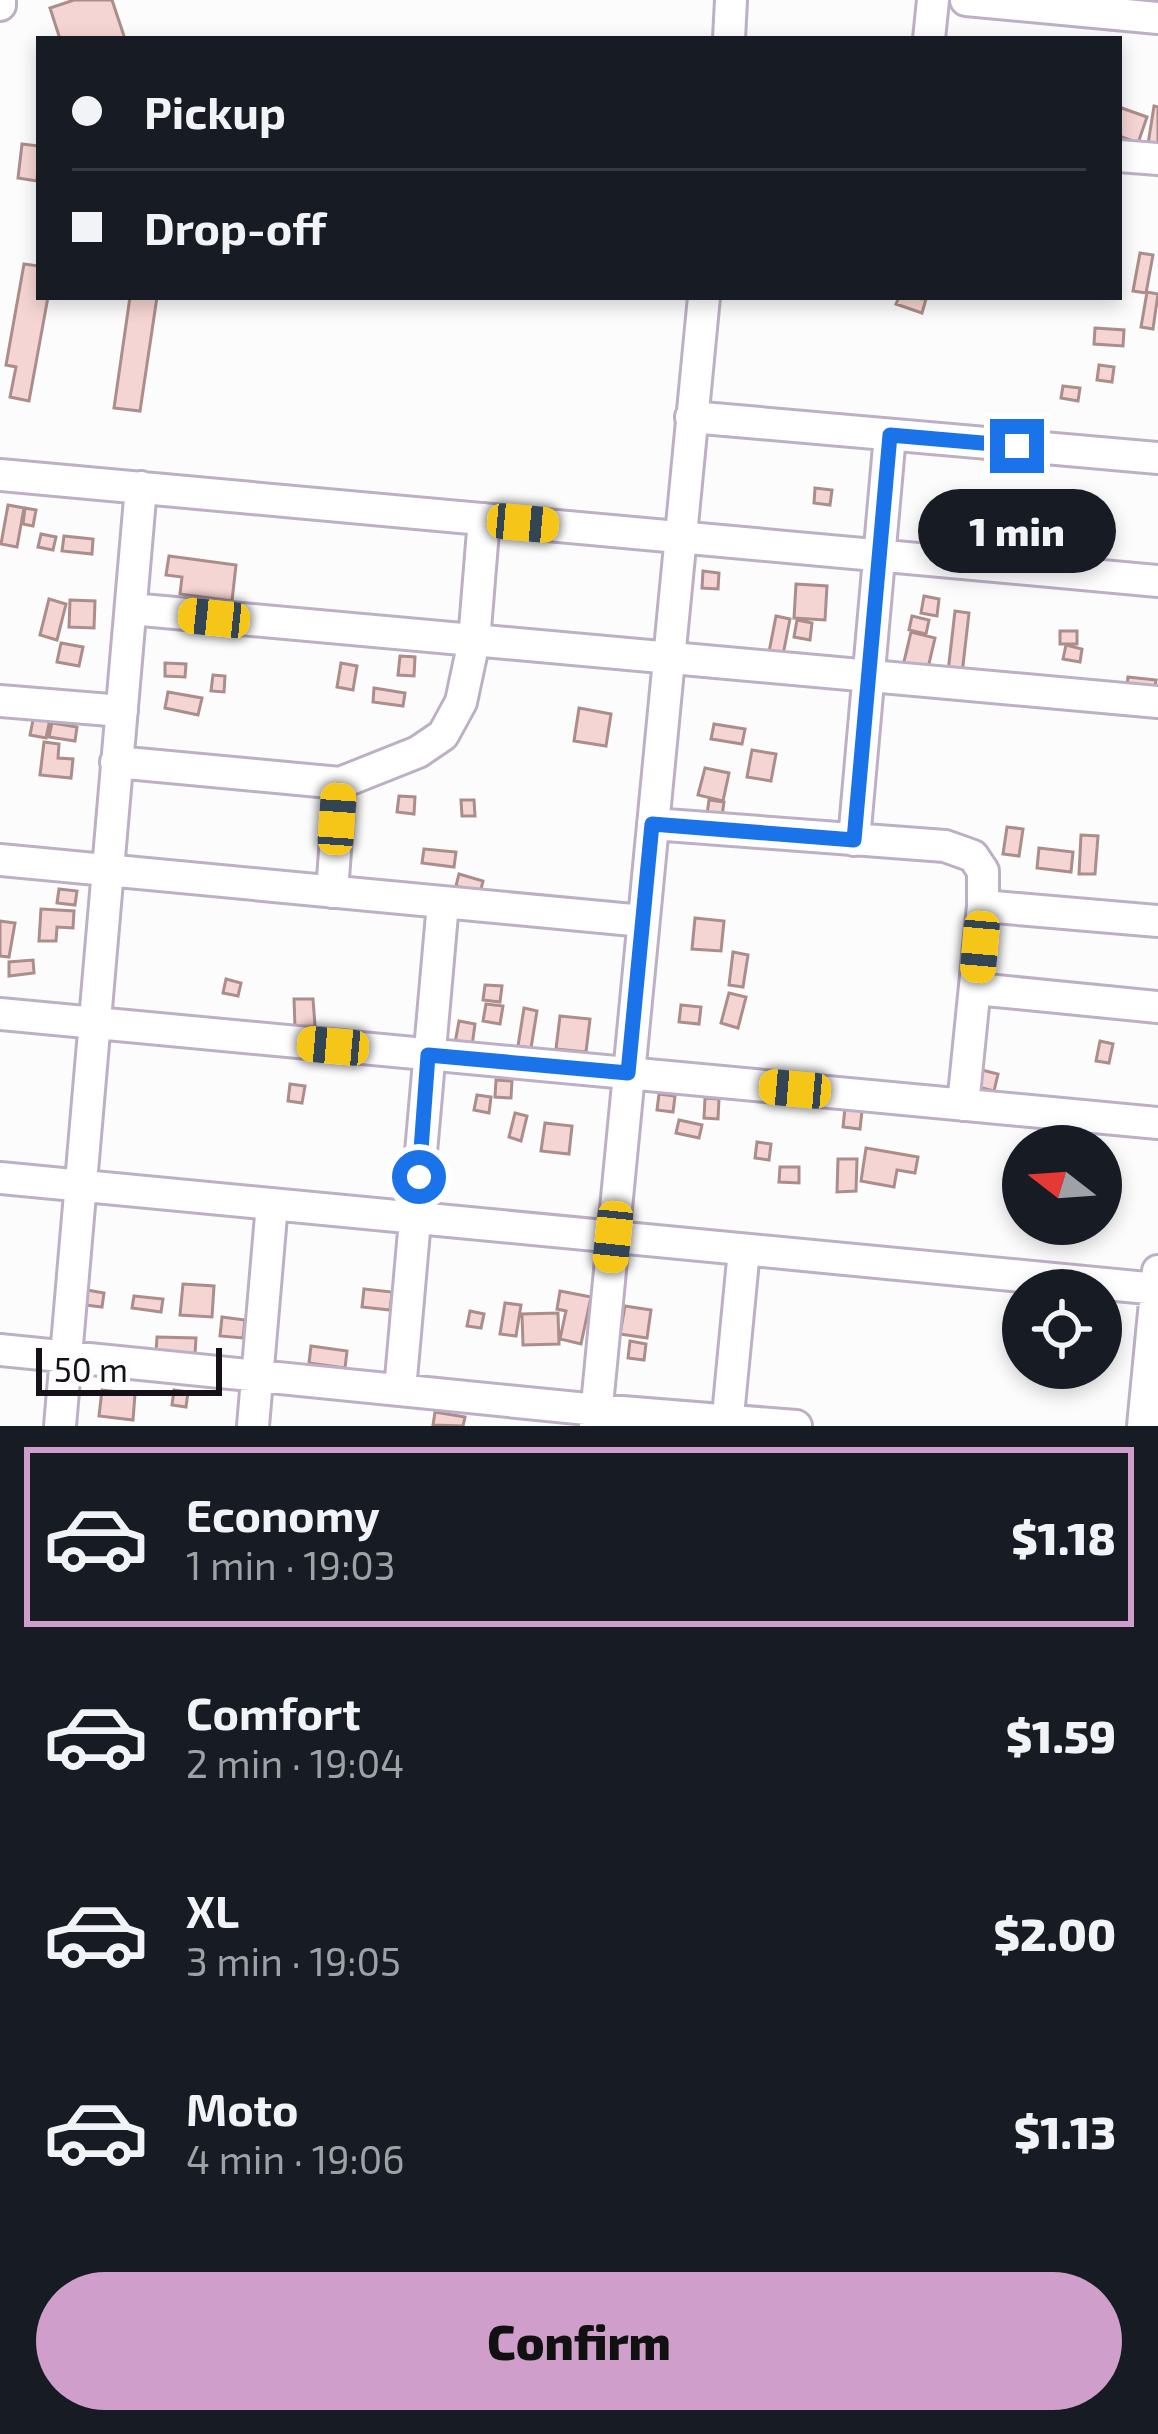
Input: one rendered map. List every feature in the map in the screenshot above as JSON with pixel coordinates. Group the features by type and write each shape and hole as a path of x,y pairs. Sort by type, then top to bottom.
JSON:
{"street":[{"path":"729,36 731,0"},
{"path":"929,36 933,0"},
{"path":"966,0 1158,18"},
{"path":"1122,156 1158,160"},
{"path":"596,1418 704,300"},
{"path":"691,417 1158,458"},
{"path":"854,840 890,435"},
{"path":"0,475 1158,581"},
{"path":"60,1426 141,487"},
{"path":"116,762 340,783 418,752 443,735 460,702 474,641 484,519"},
{"path":"130,609 1158,701"},
{"path":"0,701 122,711"},
{"path":"332,892 340,783"},
{"path":"652,824 960,849 973,856 983,871 983,906 963,1105"},
{"path":"0,860 643,921"},
{"path":"400,1390 442,902"},
{"path":"983,906 1158,921"},
{"path":"976,988 1158,1007"},
{"path":"0,1014 1158,1124"},
{"path":"0,1178 1157,1289"},
{"path":"253,1426 272,1204"},
{"path":"727,1423 744,1250"},
{"path":"1143,1426 1158,1271"},
{"path":"0,1350 400,1390 596,1418 796,1426"}],"building":[{"path":"74,0 112,0 124,36 59,36 50,8"},
{"path":"1154,106 1158,107 1158,146 1148,144"},
{"path":"1122,108 1147,117 1138,143 1122,137"},
{"path":"22,144 36,146 36,181 18,178"},
{"path":"1140,253 1153,255 1146,293 1133,291"},
{"path":"24,264 36,266 36,300 47,300 29,401 10,397 16,367 6,365"},
{"path":"1147,292 1158,294 1153,329 1141,327"},
{"path":"130,300 157,300 140,411 114,408"},
{"path":"898,300 926,300 922,313 896,304"},
{"path":"1095,328 1124,330 1123,346 1094,344"},
{"path":"1099,365 1114,367 1112,382 1097,380"},
{"path":"1063,386 1080,388 1078,401 1061,398"},
{"path":"815,488 832,490 830,505 814,503"},
{"path":"8,505 24,508 17,547 1,544"},
{"path":"1055,505 1069,507 1064,536 1050,533"},
{"path":"25,508 36,510 33,526 23,524"},
{"path":"1085,511 1102,514 1100,528 1082,526"},
{"path":"41,534 56,537 53,550 38,547"},
{"path":"64,536 93,539 92,554 62,551"},
{"path":"169,556 236,565 232,601 180,594 182,577 166,575"},
{"path":"703,571 719,573 718,589 702,588"},
{"path":"796,584 827,586 825,620 794,618"},
{"path":"924,596 939,599 937,616 921,613"},
{"path":"49,599 66,604 57,640 40,635"},
{"path":"70,600 95,601 94,628 69,627"},
{"path":"955,611 969,613 962,674 948,672"},
{"path":"776,616 790,619 783,655 769,652"},
{"path":"912,616 929,620 926,634 909,630"},
{"path":"797,620 812,623 810,640 794,637"},
{"path":"1060,631 1077,631 1077,644 1060,644"},
{"path":"911,632 935,638 927,672 903,666"},
{"path":"61,643 83,647 79,666 57,662"},
{"path":"1066,645 1082,649 1080,662 1063,659"},
{"path":"400,656 415,657 414,676 398,675"},
{"path":"165,663 186,664 185,677 165,676"},
{"path":"341,663 357,666 353,690 337,687"},
{"path":"213,675 225,676 224,692 211,691"},
{"path":"1128,677 1156,680 1154,695 1126,692"},
{"path":"374,688 405,693 403,706 373,702"},
{"path":"168,692 202,698 198,715 165,708"},
{"path":"37,700 53,704 46,738 30,735"},
{"path":"579,708 611,714 606,746 574,741"},
{"path":"52,723 77,727 75,741 49,737"},
{"path":"714,724 745,729 742,744 711,739"},
{"path":"44,742 59,744 58,758 73,759 71,778 40,775"},
{"path":"752,750 776,754 771,781 747,777"},
{"path":"705,768 729,773 723,801 698,795"},
{"path":"399,796 415,797 414,814 397,812"},
{"path":"461,800 474,800 475,816 462,816"},
{"path":"709,800 724,802 722,816 707,814"},
{"path":"1007,827 1023,829 1019,856 1003,854"},
{"path":"1081,835 1098,836 1095,874 1079,874"},
{"path":"1039,848 1073,852 1071,872 1037,868"},
{"path":"424,849 456,852 454,867 422,863"},
{"path":"459,874 483,881 480,893 456,886"},
{"path":"59,889 77,891 75,905 57,903"},
{"path":"41,909 74,911 73,928 57,927 56,941 39,941"},
{"path":"695,918 724,921 721,951 692,949"},
{"path":"0,921 15,923 9,957 0,956"},
{"path":"733,952 748,955 743,987 729,985"},
{"path":"33,960 34,973 9,976 9,962"},
{"path":"226,979 241,983 238,996 223,993"},
{"path":"485,985 502,986 500,1002 483,1000"},
{"path":"729,993 746,997 738,1028 721,1023"},
{"path":"294,999 313,999 315,1026 295,1027"},
{"path":"486,1004 503,1006 500,1024 483,1021"},
{"path":"681,1005 701,1007 699,1024 679,1022"},
{"path":"524,1008 537,1011 531,1048 518,1046"},
{"path":"560,1016 590,1019 586,1052 556,1049"},
{"path":"459,1021 475,1024 472,1046 455,1043"},
{"path":"1100,1041 1113,1044 1109,1063 1096,1061"},
{"path":"974,1068 998,1074 994,1091 970,1085"},
{"path":"496,1080 512,1081 511,1098 495,1097"},
{"path":"290,1084 305,1086 302,1103 288,1101"},
{"path":"659,1094 675,1096 673,1112 657,1110"},
{"path":"477,1095 491,1097 489,1113 474,1110"},
{"path":"705,1098 719,1099 718,1119 704,1118"},
{"path":"845,1108 862,1111 860,1129 843,1127"},
{"path":"515,1113 527,1116 521,1141 509,1137"},
{"path":"679,1120 702,1125 699,1138 676,1133"},
{"path":"545,1123 572,1126 569,1154 541,1151"},
{"path":"757,1142 771,1144 769,1160 755,1158"},
{"path":"866,1148 918,1157 915,1173 897,1170 894,1187 861,1181"},
{"path":"838,1159 857,1159 856,1191 837,1192"},
{"path":"780,1167 799,1167 799,1183 779,1182"},
{"path":"183,1284 214,1286 212,1317 180,1315"},
{"path":"364,1289 392,1292 390,1310 362,1307"},
{"path":"87,1290 104,1293 102,1307 85,1305"},
{"path":"560,1291 591,1297 581,1344 560,1339 566,1311 557,1309"},
{"path":"134,1296 163,1299 161,1312 132,1308"},
{"path":"505,1303 521,1305 516,1336 500,1334"},
{"path":"625,1306 651,1310 647,1338 620,1334"},
{"path":"470,1311 484,1314 481,1328 467,1326"},
{"path":"558,1313 559,1344 523,1345 522,1314"},
{"path":"222,1317 245,1320 243,1338 220,1336"},
{"path":"157,1337 196,1338 195,1354 156,1352"},
{"path":"630,1341 646,1344 644,1360 628,1358"},
{"path":"311,1346 347,1351 345,1368 309,1363"},
{"path":"102,1390 135,1394 133,1420 99,1416"},
{"path":"174,1390 188,1392 186,1407 172,1405"},
{"path":"435,1412 465,1417 463,1426 433,1425"}],"route":[{"path":"419,1177 428,1055 628,1073 652,824 854,840 890,435 1017,446"}]}
